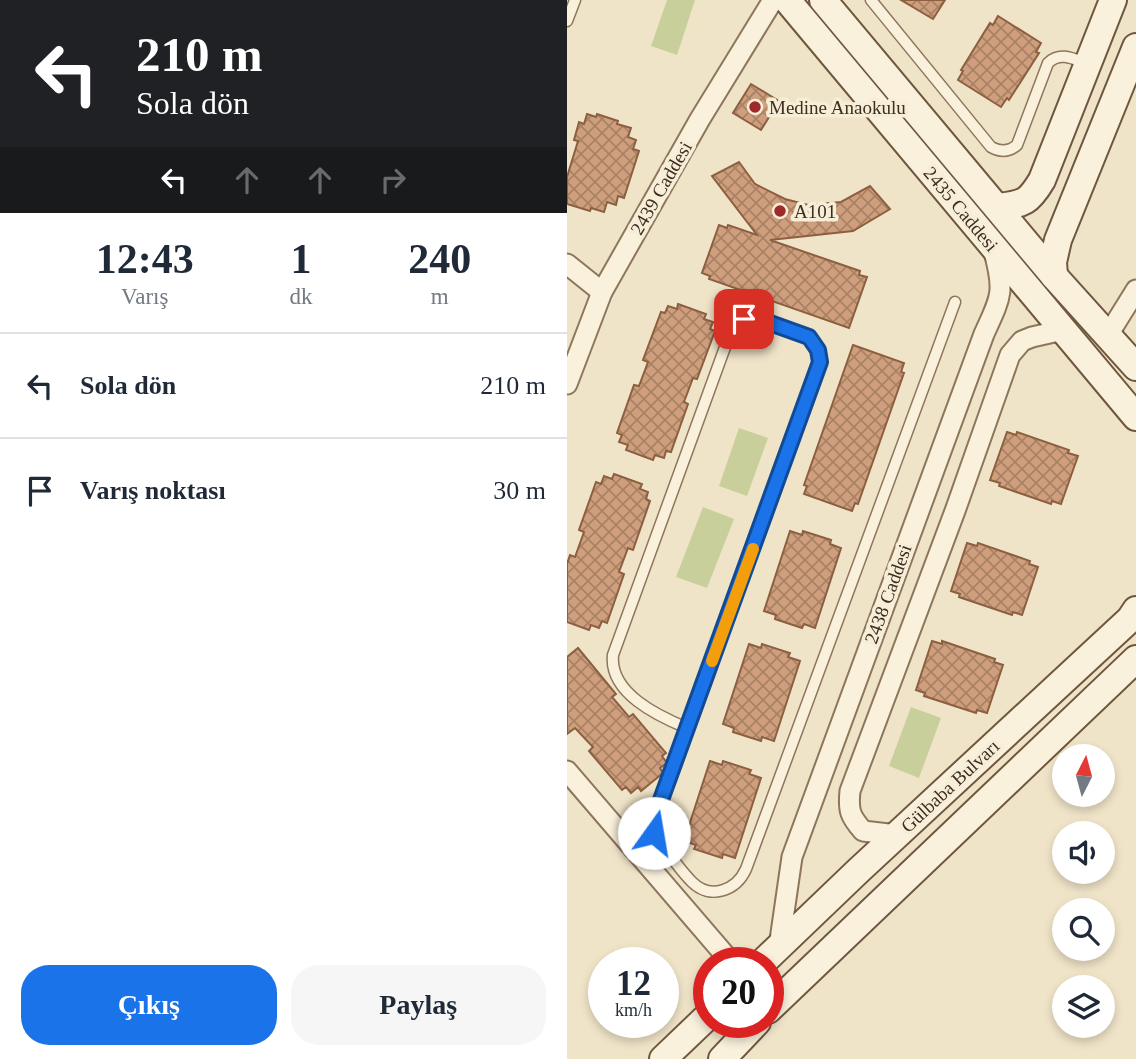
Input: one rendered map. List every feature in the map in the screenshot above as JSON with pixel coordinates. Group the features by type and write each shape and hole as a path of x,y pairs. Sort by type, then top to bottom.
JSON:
{"street":[{"name":"2439 Caddesi","path":"567,384 602,292 700,119 773,0"},
{"name":"2435 Caddesi","path":"787,0 1136,417"},
{"name":"2435 Caddesi","path":"823,0 1054,275 1136,367"},
{"path":"998,207 1016,205 1033,195 1042,180 1113,0"},
{"path":"1054,275 1053,262 1058,240 1136,47"},
{"name":"2438 Caddesi","path":"773,947 792,857 979,346 999,301 1002,283 991,244"},
{"path":"567,264 602,292"},
{"path":"1108,335 1136,290"},
{"name":"2438 Caddesi","path":"897,835 863,831 848,807 850,791 955,511 1010,355 1022,341 1063,330"},
{"name":"Gülbaba Bulvarı","path":"779,947 1136,610"},
{"name":"Gülbaba Bulvarı","path":"784,995 1136,659"},
{"path":"567,771 718,947"},
{"path":"663,1059 693,1030"},
{"path":"722,1059 742,1038"}],"lane":[{"path":"567,21 575,0"},
{"path":"871,0 995,149 1005,151 1017,145 1052,58 1063,56 1088,64"},
{"path":"687,728 653,712 624,688 615,676 613,655 732,328 744,319 756,318 809,337 818,350 820,362 653,823 654,833 693,883 712,892 733,886 743,876 955,302"},
{"path":"637,852 654,833"}],"green space":[{"path":"667,0 695,0 677,55 651,46"},
{"path":"739,428 768,438 747,496 719,486"},
{"path":"703,507 734,519 707,588 676,577"},
{"path":"911,707 941,718 919,778 889,766"}],"building":[{"path":"901,0 945,0 933,19"},
{"path":"998,16 1041,43 1036,52 1039,53 1009,100 1007,98 1001,107 958,80 963,71 961,70 990,23 993,25"},
{"path":"751,84 779,101 761,130 733,113"},
{"path":"587,114 596,117 597,114 631,128 628,137 636,140 633,149 639,151 624,198 618,196 616,205 607,202 604,212 567,204 567,177 578,141 574,140 579,122 584,124"},
{"path":"739,162 755,184 785,199 808,205 841,202 870,186 890,209 853,231 770,240 860,271 859,275 867,277 849,328 709,279 710,276 702,273 719,225 727,228 728,225 757,235 712,176"},
{"path":"678,304 706,314 704,319 713,322 710,329 715,331 697,379 693,378 684,402 688,404 671,452 666,451 664,458 655,455 653,460 626,450 628,445 619,442 622,435 617,433 634,385 639,386 648,362 643,360 661,312 665,313 668,306 677,309"},
{"path":"853,345 904,363 901,372 904,373 858,504 855,503 852,511 804,494 807,486 804,485"},
{"path":"1007,432 1016,435 1017,432 1069,450 1068,453 1078,456 1061,504 1052,501 1051,504 999,486 1000,483 990,480"},
{"path":"614,474 642,484 640,489 648,492 646,499 650,501 633,550 628,548 619,572 624,574 607,623 602,621 599,628 591,625 589,630 567,622 567,564 570,555 575,557 584,532 579,530 596,482 601,484 604,476 612,479"},
{"path":"790,531 802,535 803,531 831,540 830,544 841,548 815,628 804,624 802,628 775,619 776,615 764,611"},
{"path":"967,543 977,546 978,543 1030,561 1029,564 1038,567 1022,615 1013,612 1012,615 959,597 960,594 951,591"},
{"path":"932,641 942,644 942,641 995,659 994,662 1003,665 987,713 977,710 976,713 924,696 925,693 916,690"},
{"path":"749,644 761,648 762,644 790,653 788,657 800,661 774,741 762,737 761,741 733,732 734,728 723,724"},
{"path":"578,648 616,694 612,697 629,717 633,714 666,753 662,756 667,763 660,768 663,773 641,791 638,787 631,793 626,787 622,790 589,751 593,747 575,728 567,734 567,657"},
{"path":"710,761 722,765 723,761 751,770 749,774 761,778 735,858 723,854 722,858 694,849 696,845 684,841"}],"slow traffic":[{"path":"712,661 753,549"}],"place":[{"name":"Medine Anaokulu","path":"755,107"},
{"name":"A101","path":"780,211"}],"route":[{"path":"654,833 654,819 819,368 820,356 815,343 809,337 756,318 744,319"}]}
